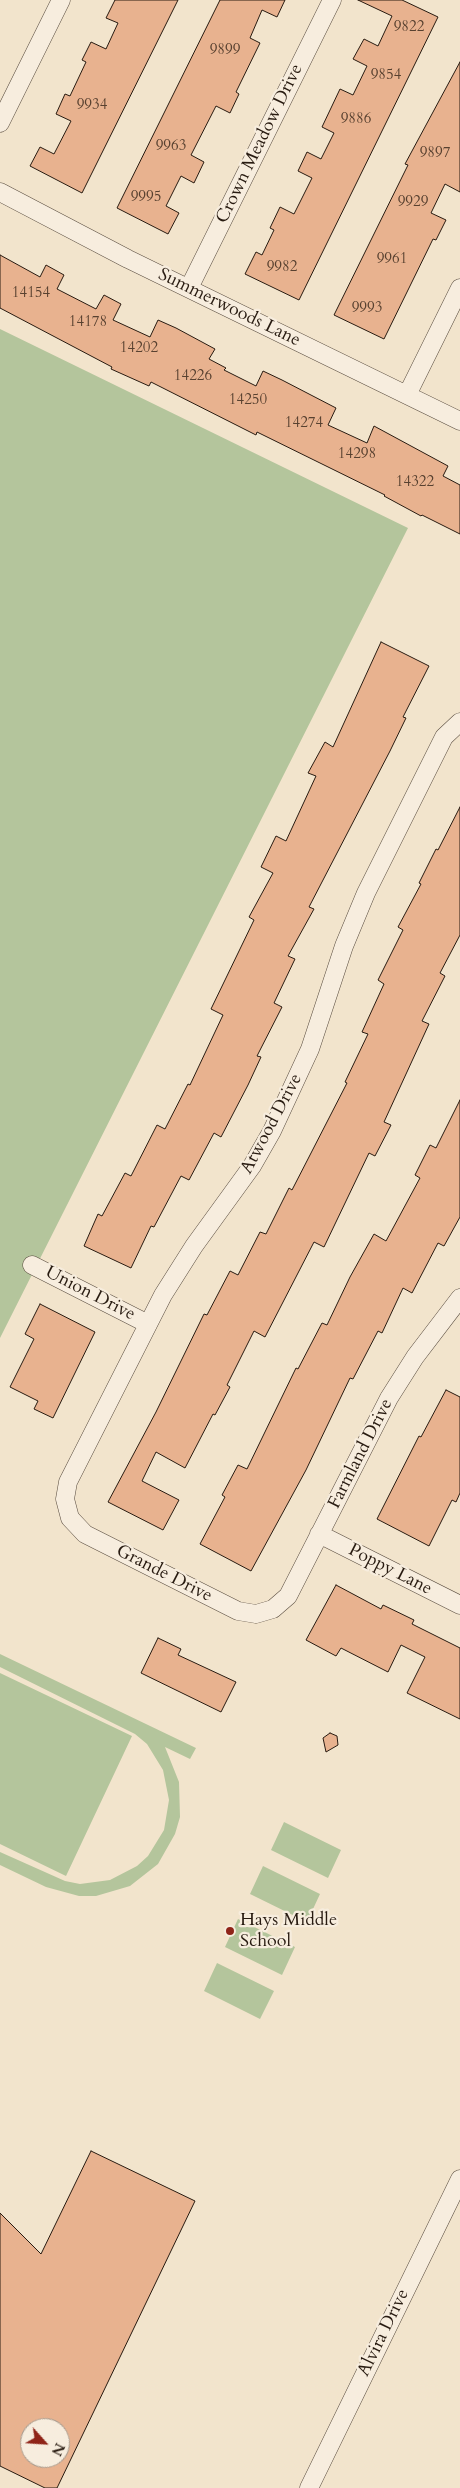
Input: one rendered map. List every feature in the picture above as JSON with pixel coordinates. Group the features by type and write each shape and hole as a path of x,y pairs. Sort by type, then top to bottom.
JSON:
{"street":[{"path":"0,123 61,0"},
{"name":"Crown Meadow Drive","path":"189,288 332,0"},
{"name":"Summerwoods Lane","path":"0,192 189,288 460,421"},
{"path":"407,395 460,288"},
{"name":"Atwood Drive","path":"68,1516 65,1499 68,1482 148,1324 178,1270 246,1174 272,1131 310,1049 344,946 366,892 444,737 460,722"},
{"name":"Union Drive","path":"32,1265 148,1324"},
{"name":"Farmland Drive","path":"268,1612 288,1596 389,1398 415,1357 460,1298"},
{"name":"Grande Drive","path":"68,1516 75,1526 85,1534 238,1611 256,1614 268,1612"},
{"name":"Poppy Lane","path":"319,1534 460,1605"},
{"name":"Alvira Drive","path":"308,2488 460,2179"}],"green space":[{"path":"0,329 408,528 0,1338"},
{"path":"0,1654 196,1748 190,1759 165,1747 179,1782 180,1817 175,1834 158,1864 130,1886 96,1896 79,1896 46,1887 0,1865 0,1852 65,1881 80,1884 110,1880 137,1866 148,1856 164,1830 169,1800 163,1770 147,1744 135,1734 0,1667"},
{"path":"0,1673 132,1736 66,1876 0,1844"},
{"path":"284,1822 341,1850 328,1878 271,1850"},
{"path":"263,1866 320,1894 307,1922 250,1894"},
{"path":"238,1919 295,1947 282,1975 225,1947"},
{"path":"217,1963 274,1991 260,2019 204,1991"}],"building":[{"path":"115,0 178,0 82,193 30,166 40,147 54,154 71,121 56,114 65,94 70,96 86,62 82,60 91,42 106,49 118,23 106,18"},
{"path":"220,0 285,0 277,17 262,10 250,38 260,43 236,92 239,94 230,113 216,106 191,155 204,162 194,183 181,176 166,206 179,213 168,234 117,208"},
{"path":"358,0 402,0 438,17 299,300 245,274 256,252 262,255 274,230 270,228 280,207 294,214 312,178 298,171 307,152 321,159 334,133 322,127 340,89 353,95 367,66 353,59 364,39 378,46 392,16"},
{"path":"460,62 460,192 445,184 431,213 446,220 436,240 433,239 384,339 334,315 408,165 405,164"},
{"path":"0,255 40,277 46,265 64,275 57,289 96,309 104,295 121,304 113,320 150,337 158,320 176,328 215,349 209,359 226,368 224,370 256,386 263,371 282,380 336,408 328,425 367,443 374,426 448,466 443,476 460,485 460,534 257,432 256,435 151,382 149,386 111,369 112,367 0,308"},
{"path":"381,642 429,666 403,717 406,718 390,751 309,907 314,909 288,956 295,959 274,1003 282,1007 257,1056 261,1057 248,1085 221,1137 214,1133 189,1180 181,1176 154,1227 151,1226 131,1268 84,1246 98,1214 102,1216 125,1173 131,1176 157,1125 165,1129 188,1084 190,1085 223,1015 211,1009 254,920 249,917 273,873 261,867 276,836 286,841 316,776 308,773 325,742 333,747"},
{"path":"460,807 460,935 440,973 445,976 422,1021 429,1024 384,1122 391,1125 375,1156 369,1153 324,1247 314,1242 265,1337 254,1331 227,1385 230,1387 215,1415 213,1414 185,1468 156,1452 142,1481 179,1500 163,1530 108,1502 156,1412 204,1314 207,1315 230,1271 238,1275 260,1232 266,1234 289,1188 292,1190 347,1083 345,1082 368,1034 362,1032 384,984 378,980 403,930 398,927 421,884 419,883 436,849 438,850"},
{"path":"460,1100 460,1217 444,1246 438,1243 412,1293 403,1288 382,1333 378,1331 353,1379 350,1378 306,1470 251,1571 200,1544 225,1497 222,1495 238,1465 247,1469 296,1368 298,1369 322,1323 327,1325 350,1277 374,1234 386,1241 420,1178 415,1175 430,1145 436,1148"},
{"path":"40,1304 95,1332 53,1418 34,1409 38,1401 10,1387 34,1339 25,1334"},
{"path":"446,1390 460,1397 460,1493 456,1502 452,1500 429,1546 377,1519 419,1436 421,1437"},
{"path":"336,1585 381,1609 383,1605 414,1620 412,1624 460,1648 460,1719 407,1693 425,1657 401,1645 388,1672 341,1648 336,1656 306,1640"},
{"path":"158,1638 181,1649 178,1655 236,1682 221,1712 141,1673"},
{"path":"330,1733 337,1736 338,1745 326,1752 323,1738"},
{"path":"91,2151 195,2201 70,2461 70,2418 20,2418 20,2468 67,2468 57,2488 45,2488 0,2466 0,2213 41,2254"}],"place":[{"name":"Hays Middle School","path":"230,1931"}]}
